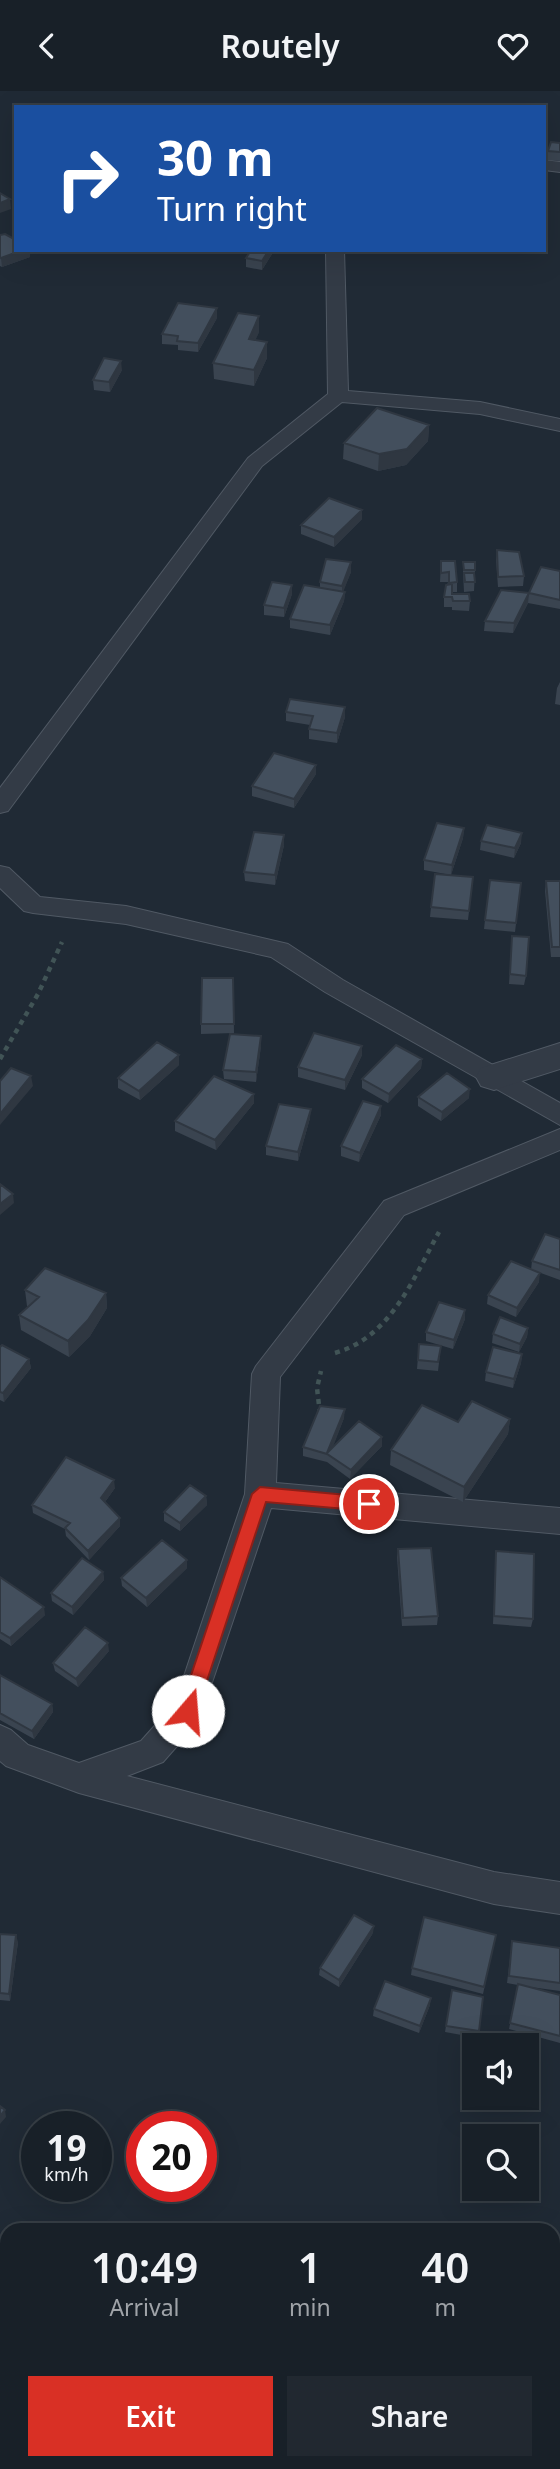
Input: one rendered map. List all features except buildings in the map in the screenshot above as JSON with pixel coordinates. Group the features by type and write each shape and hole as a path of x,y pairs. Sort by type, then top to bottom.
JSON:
{"street":[{"path":"494,1077 560,1056"}],"lane":[{"path":"335,252 338,395"},
{"path":"0,805 255,462 338,395 410,400 539,418 560,425"},
{"path":"0,874 33,905 126,915 279,950 334,986 560,1115"},
{"path":"79,1778 152,1752 188,1711 260,1494 266,1374 394,1208 560,1139"},
{"path":"260,1494 560,1521"},
{"path":"0,1740 17,1756 79,1778 494,1888 560,1898"}],"path":[{"path":"0,1059 38,994 77,909"},
{"path":"326,1355 349,1352 390,1318 470,1176"},
{"path":"320,1415 317,1388 323,1366"}],"route":[{"path":"188,1711 260,1494 369,1504"}]}
